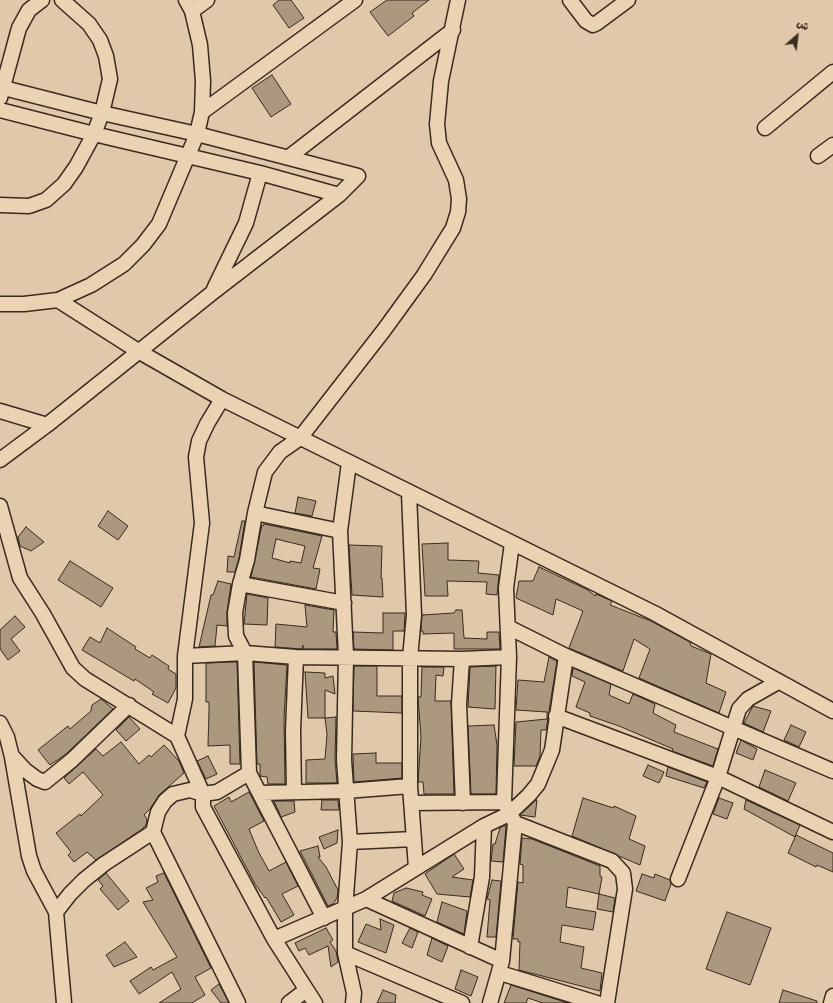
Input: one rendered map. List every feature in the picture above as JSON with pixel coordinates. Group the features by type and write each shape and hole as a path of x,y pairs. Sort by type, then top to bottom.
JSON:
{"street":[{"path":"0,460 47,425 138,351 339,195 358,178 358,175 197,134 1,91 21,23 29,10 42,0"},
{"path":"0,205 29,206 46,200 64,184 76,167 94,134 102,113 110,79 106,56 100,40 89,24 62,0"},
{"path":"0,304 24,304 58,300 98,281 124,264 143,245 159,224 197,134 202,112 203,81 200,45 189,6 207,0"},
{"path":"202,112 355,0"},
{"path":"324,918 249,773 244,653 236,636 234,624 240,584 247,560 255,513 265,472 268,466 280,452 300,438 384,330 424,275 452,228 458,212 459,199 456,180 439,143 437,124 441,81 453,30 458,0"},
{"path":"570,0 586,21 593,25 598,23 628,0"},
{"path":"289,157 453,30"},
{"path":"765,128 833,72"},
{"path":"0,110 260,173 339,195"},
{"path":"818,156 833,145"},
{"path":"212,293 246,223 260,173"},
{"path":"58,300 138,351 222,399 409,493 654,613 833,711"},
{"path":"177,736 185,699 186,656 202,523 196,457 199,441 222,399"},
{"path":"0,411 47,425"},
{"path":"349,463 340,531 346,656 344,760 350,842 345,910 345,953 354,993 353,1003"},
{"path":"409,493 414,615 410,658 410,786 416,868"},
{"path":"0,506 20,578 43,614 73,668 85,679 177,736 188,755 203,794 203,807 274,939 315,1003"},
{"path":"255,513 340,531"},
{"path":"490,1003 501,967 509,813 509,657 506,588 512,543"},
{"path":"240,584 344,603"},
{"path":"508,627 566,656 732,729 833,771"},
{"path":"186,656 244,653 296,657 346,656 462,659 509,657"},
{"path":"274,939 345,910 366,899 484,826 509,813 538,784 546,769 552,750 566,656"},
{"path":"294,792 293,731 296,657"},
{"path":"462,659 460,704 463,803"},
{"path":"678,879 718,777 732,729 742,703 778,682"},
{"path":"12,757 25,770 37,779 45,782 72,760 129,705"},
{"path":"556,716 718,777 833,832"},
{"path":"0,723 7,737 12,757 34,871 56,912 64,1003"},
{"path":"238,1003 153,832 158,812 165,801 173,794 190,790 203,794 217,792 249,773"},
{"path":"260,793 346,791 410,786"},
{"path":"411,803 463,803 509,813 612,861 623,873 625,889 607,1003"},
{"path":"470,947 482,877 484,826"},
{"path":"56,912 70,894 84,880 104,864 153,832"},
{"path":"350,842 414,839"},
{"path":"366,899 470,947 501,967 597,1003"},
{"path":"345,953 462,1003"},
{"path":"289,1003 306,990"},
{"path":"831,1003 833,996"}],"building":[{"path":"279,0 291,0 304,18 289,28 273,5"},
{"path":"387,0 429,0 412,13 414,16 388,36 370,12"},
{"path":"272,75 291,104 271,117 252,88"},
{"path":"298,497 316,501 312,516 295,513"},
{"path":"108,511 128,526 118,540 98,526"},
{"path":"242,521 245,521 239,558 235,572 227,572 228,556 234,557"},
{"path":"264,524 322,536 313,568 320,569 316,589 251,577 262,525 263,526","holes":["276,539 305,546 301,563 290,561 290,563 272,558"]},
{"path":"26,527 44,542 31,551 20,546 18,537"},
{"path":"448,543 448,560 479,561 478,573 499,575 497,595 486,594 487,582 447,581 448,596 425,596 422,544"},
{"path":"349,545 382,546 381,578 383,597 352,595"},
{"path":"70,561 113,588 101,607 58,580"},
{"path":"539,567 588,590 595,596 596,594 612,601 610,605 651,621 690,642 691,646 711,654 706,683 726,692 719,713 639,678 650,649 634,639 623,671 569,648 583,611 556,599 553,615 516,598 519,581 533,581"},
{"path":"218,581 231,584 227,612 227,626 217,625 215,646 199,647 211,595 213,595"},
{"path":"247,594 268,598 267,625 244,624"},
{"path":"305,605 334,610 333,632 336,632 337,649 303,649 303,645 302,649 275,647 276,624 307,627"},
{"path":"456,610 462,610 464,638 487,639 487,632 499,632 500,649 454,649 454,633 423,634 423,631 421,631 422,615 454,613"},
{"path":"383,613 405,613 404,631 393,631 393,650 354,649 353,632 383,633"},
{"path":"15,616 25,627 11,639 20,651 8,660 0,649 0,630"},
{"path":"107,628 136,647 135,649 150,658 152,655 169,666 168,669 176,674 176,688 168,703 152,694 154,692 135,679 134,681 82,650 90,637 100,643"},
{"path":"549,657 557,661 546,730 541,730 540,756 536,766 514,766 516,722 547,719 547,712 516,710 518,680 544,682"},
{"path":"237,662 240,764 230,764 230,745 208,746 209,702 206,702 206,663"},
{"path":"254,662 287,665 284,718 285,784 268,784 267,777 260,776 260,764 257,764"},
{"path":"354,666 377,666 377,696 402,696 402,713 353,711"},
{"path":"496,666 495,709 468,707 470,667"},
{"path":"422,667 444,667 443,676 436,675 435,701 451,701 454,794 424,794 423,782 418,782 421,737 418,697 421,697"},
{"path":"573,668 611,684 609,695 629,704 633,694 655,704 653,713 676,725 674,732 718,749 713,766 672,751 673,749 619,726 590,716 590,713 576,707 585,682 572,676"},
{"path":"305,672 325,673 325,678 333,676 335,694 325,690 325,718 308,718"},
{"path":"101,699 113,709 66,754 50,765 38,750 68,726 70,729 91,711 92,705"},
{"path":"753,706 771,711 763,732 744,723"},
{"path":"129,717 140,729 126,741 116,730"},
{"path":"336,717 335,759 337,783 306,783 306,760 325,759 327,734 325,718"},
{"path":"494,725 497,745 496,794 471,794 468,726"},
{"path":"791,725 806,732 799,747 784,740"},
{"path":"741,740 757,749 753,760 736,753"},
{"path":"121,742 139,764 149,755 151,757 164,745 179,761 184,773 159,795 144,815 147,819 146,825 141,830 96,860 87,852 74,862 68,855 71,852 56,833 80,814 81,816 103,795 83,772 69,784 64,778 96,749 103,756"},
{"path":"376,753 376,763 402,763 402,778 354,782 353,754"},
{"path":"208,756 217,774 206,779 197,761"},
{"path":"648,765 664,772 659,783 643,776"},
{"path":"668,767 707,782 704,788 666,776"},
{"path":"765,770 796,783 788,801 759,787"},
{"path":"249,792 264,821 249,829 258,851 269,871 286,862 298,886 282,894 294,915 281,922 266,897 265,898 255,884 214,806 229,797 231,802"},
{"path":"583,798 613,808 614,806 636,816 629,839 645,846 640,865 572,836"},
{"path":"719,798 733,803 727,819 713,814"},
{"path":"322,800 338,800 339,810 321,810"},
{"path":"536,800 535,817 520,815"},
{"path":"746,800 800,825 795,837 744,809"},
{"path":"274,801 294,801 295,812 281,817"},
{"path":"506,826 503,862 491,861 493,844 495,844 500,828"},
{"path":"338,830 337,843 324,849 319,837"},
{"path":"796,835 833,853 833,872 817,865 816,867 788,853"},
{"path":"522,838 532,839 600,866 600,876 602,877 599,894 568,887 566,907 596,912 593,930 562,925 560,942 584,947 581,968 602,973 600,991 519,970 520,942 518,942 518,939 513,939 518,882 523,883 523,865 520,864"},
{"path":"318,846 320,857 318,857 326,867 338,890 337,898 333,904 328,906 300,851"},
{"path":"454,854 464,869 452,877 473,880 470,897 437,894 425,874"},
{"path":"106,873 129,901 118,910 100,889 103,886 98,880"},
{"path":"164,873 211,968 195,977 205,995 192,1003 159,1003 181,989 172,972 139,994 130,981 151,967 153,970 177,957 143,902 153,900 146,888 158,882 156,876"},
{"path":"642,874 654,878 655,874 670,880 671,884 665,901 636,891"},
{"path":"492,880 501,881 496,937 487,937 490,900 487,899"},
{"path":"406,888 423,892 422,895 432,899 425,916 392,901 394,893"},
{"path":"599,894 615,898 613,912 597,909"},
{"path":"442,902 467,911 464,934 437,922"},
{"path":"727,912 771,928 750,985 706,969"},
{"path":"380,919 394,925 386,953 358,942 366,924 381,930"},
{"path":"326,928 333,940 330,942 336,951 338,962 331,967 328,946 309,955 305,948 299,951 295,943"},
{"path":"410,928 418,932 412,948 402,943"},
{"path":"432,938 448,946 442,962 427,955"},
{"path":"125,942 137,957 114,967 106,955"},
{"path":"461,970 478,977 471,996 455,989"},
{"path":"219,984 229,1003 221,1003 211,990"},
{"path":"511,985 568,1003 543,1003 528,998 526,1003 504,1003"},
{"path":"383,990 396,995 395,1003 377,1003"},
{"path":"783,990 817,1001 817,1003 779,1003"}]}
